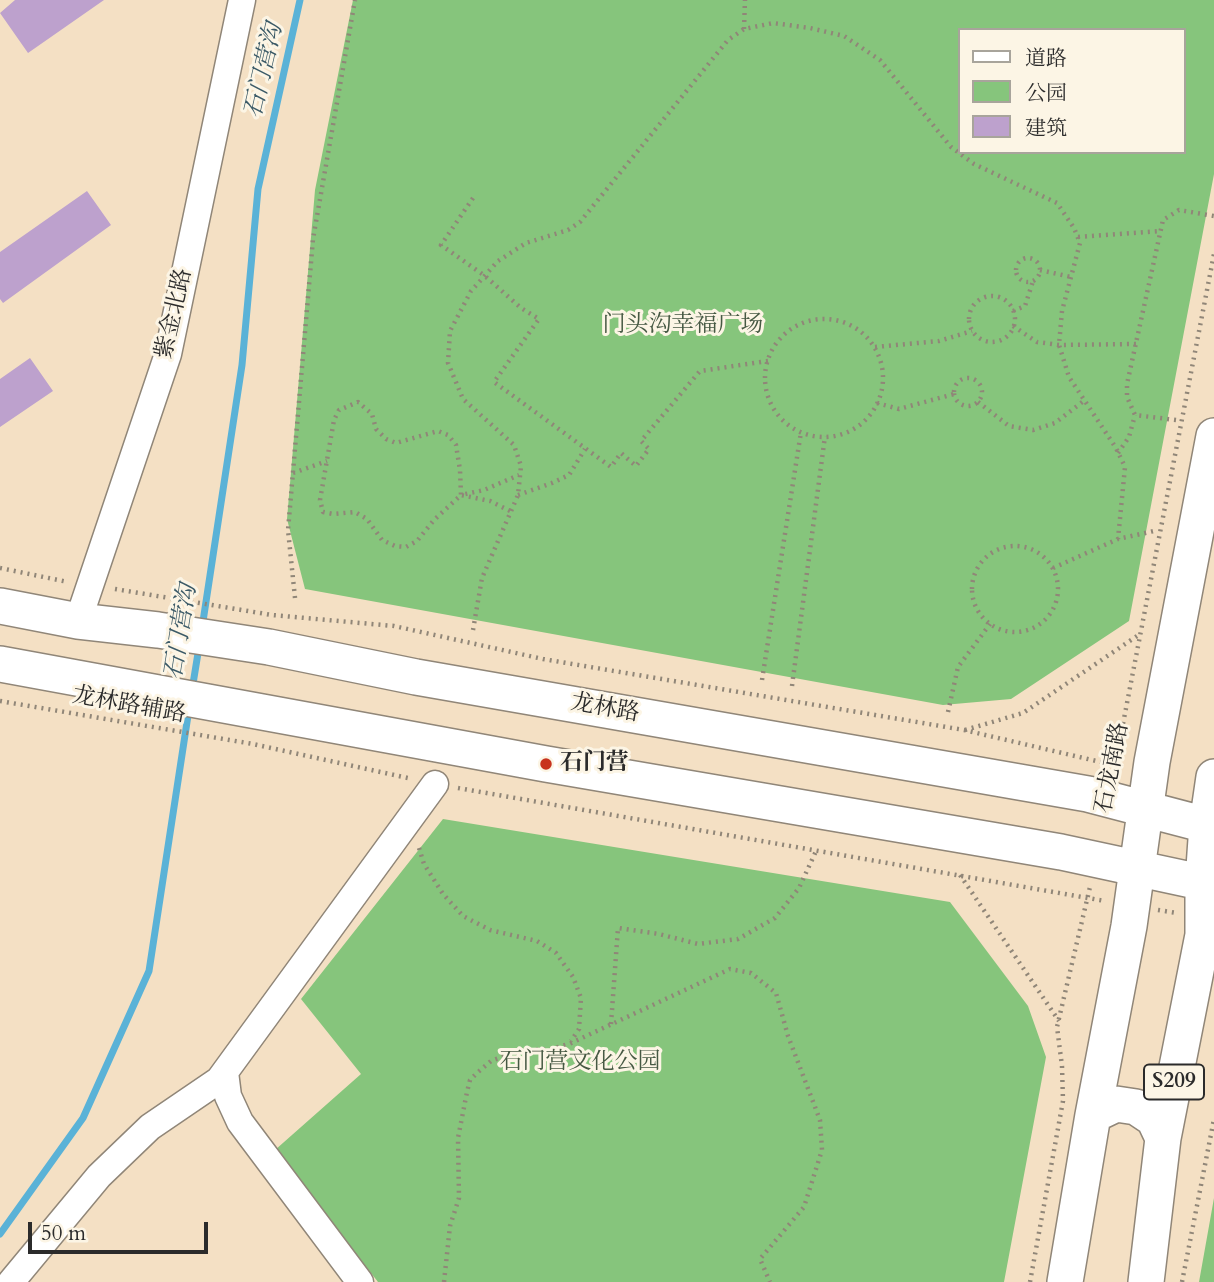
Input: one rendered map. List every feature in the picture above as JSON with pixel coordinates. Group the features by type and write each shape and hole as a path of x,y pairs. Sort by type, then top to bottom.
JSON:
{"main road":[{"name":"石龙南路","path":"1065,1282 1185,580 1214,436"},
{"name":"龙林路","path":"0,606 78,621 158,630 270,631 416,677 928,765 1111,781 1149,791 1211,826"},
{"path":"0,664 560,766 1096,859 1209,883"},
{"path":"1211,826 1214,776"},
{"name":"S209","path":"1146,1282 1163,1138 1203,935 1209,883 1211,826"},
{"path":"1093,1115 1116,1104 1136,1107 1153,1119 1163,1138"}],"street":[{"name":"紫金北路","path":"78,621 168,354 242,0"},
{"path":"11,1282 99,1176 150,1127 219,1080 435,784"},
{"path":"225,1072 228,1096 240,1122 360,1282"}],"path":[{"path":"295,598 288,530 317,206 355,0"},
{"path":"744,29 745,0"},
{"path":"473,630 482,579 518,495 521,466 514,445 463,399 448,363 450,331 471,290 498,261 526,243 568,230 580,222 727,40 744,29 773,23 845,36 880,60 958,152"},
{"path":"960,154 974,164 1057,203 1074,228 1080,243 1062,311 1059,345 1069,377 1125,467 1118,539"},
{"path":"473,198 440,245 485,276 521,308 539,319 494,382 611,467 621,453 636,466 649,449 640,441 701,371 768,361"},
{"path":"1118,453 1129,436 1135,415 1127,397 1127,384 1163,220 1179,210 1214,216"},
{"path":"1077,237 1161,231"},
{"name":"石龙南路","path":"1111,781 1214,254"},
{"path":"1013,312 1025,306 1040,270 1038,262 1023,258 1017,263 1015,271 1019,278 1026,282 1034,280"},
{"path":"1040,270 1071,277"},
{"path":"989,297 1004,300 1013,312 1013,326 1004,338 998,341 983,341 972,331 969,316 976,303 982,299 989,297"},
{"path":"827,319 846,323 862,333 875,347 882,365 883,384 877,403 867,419 851,431 832,437 813,436 801,432 779,417 769,400 765,381 768,361 776,344 790,330 808,322 827,319"},
{"path":"1013,326 1037,342 1059,345 1136,344"},
{"path":"875,347 939,341 972,331"},
{"path":"968,377 980,384 978,402 970,406 961,404 954,394 959,381 968,377"},
{"path":"877,403 899,408 954,394"},
{"path":"978,402 1009,426 1033,430 1055,423 1085,400"},
{"path":"461,495 456,445 448,435 438,431 396,443 386,439 376,429 372,414 358,402 339,410 334,420 320,500 323,512 355,512 368,519 382,540 395,546 405,547 417,541 434,520 461,495 484,490 520,475"},
{"path":"1135,415 1176,420"},
{"path":"762,680 801,432"},
{"path":"792,686 825,436"},
{"path":"518,495 569,475 586,449"},
{"path":"293,473 327,461"},
{"path":"461,495 491,501 510,512"},
{"path":"1053,568 1118,539 1154,531"},
{"path":"1017,545 1031,548 1044,556 1058,581 1053,608 1045,619 1020,632 1007,631 990,624 975,606 971,593 976,571 989,554 1002,547 1017,545"},
{"name":"龙林路","path":"162,596 270,631 394,626 543,659 964,730 1111,781 1149,791"},
{"path":"948,712 958,667 990,624"},
{"path":"964,730 1023,713 1140,633"},
{"name":"龙林路辅路","path":"0,701 253,744 435,784"},
{"path":"435,784 1131,906"},
{"path":"420,806 416,838 424,864 443,894 463,916 490,930 537,940 556,953 573,977 581,998 581,1008 579,1029 569,1044"},
{"path":"611,1025 618,928 659,934 698,944 738,939 775,918 799,888 817,849"},
{"path":"1030,1282 1063,1101 1059,1022 1096,859"},
{"path":"959,874 1059,1022"},
{"path":"444,1282 450,1226 459,1198 458,1138 470,1080 491,1061 528,1050 551,1049 569,1044 730,968 751,973 776,993 788,1037 820,1120 822,1150 804,1207 761,1259 770,1282"},
{"path":"1182,1282 1214,1119"}],"green space":[{"name":"门头沟幸福广场","path":"353,0 1214,0 1214,174 1129,621 1011,699 943,705 305,589 287,519 315,190"},
{"name":"石门营文化公园","path":"443,819 950,902 1028,1006 1046,1057 1004,1282 378,1282 275,1150 361,1074 301,999"},
{"path":"1214,1198 1214,1282 1199,1282"}],"building":[{"path":"15,0 104,0 28,53 0,13"},
{"path":"87,191 111,225 3,303 0,299 0,252"},
{"path":"30,358 53,391 0,427 0,379"}],"waterway":[{"name":"石门营沟","path":"202,628 242,365 258,189 300,0"},
{"name":"石门营沟","path":"192,690 199,647"},
{"name":"石门营沟","path":"0,1234 83,1118 149,971 189,709"}],"place":[{"name":"石门营","path":"546,764"}]}
